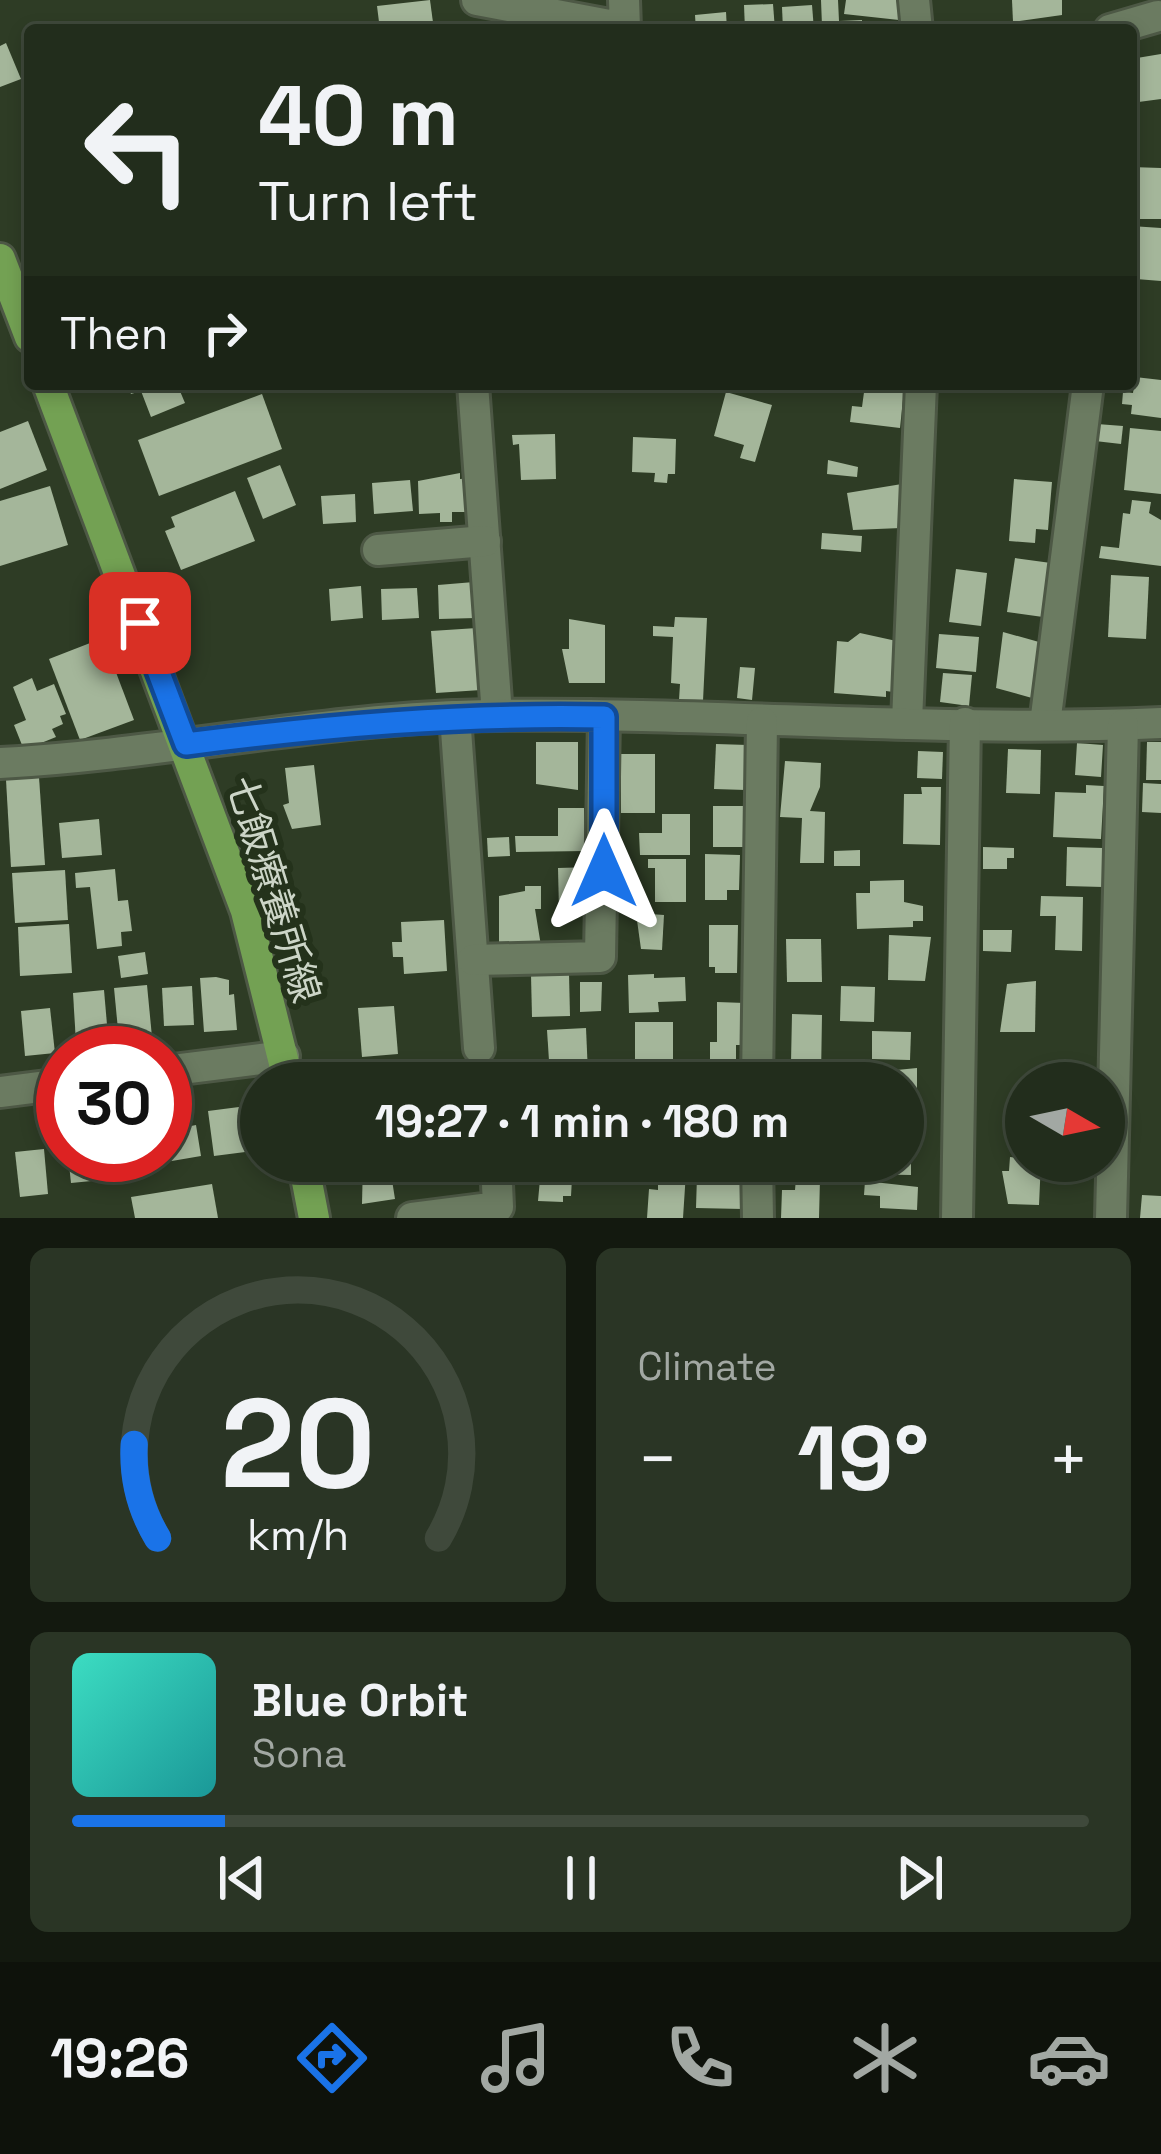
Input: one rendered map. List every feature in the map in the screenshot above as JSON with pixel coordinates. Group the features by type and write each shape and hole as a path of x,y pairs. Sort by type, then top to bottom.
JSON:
{"main road":[{"path":"0,259 24,321"},
{"name":"七飯療養所線","path":"50,390 246,911 284,1062"},
{"path":"308,1182 314,1218"}],"street":[{"path":"475,0 604,24"},
{"path":"473,390 497,715"},
{"path":"908,722 921,390"},
{"path":"1045,724 1087,390"},
{"path":"378,550 485,542"},
{"path":"455,716 479,1048"},
{"path":"0,763 107,758 340,724 455,716 1161,723"},
{"path":"473,960 600,957 605,910 604,717"},
{"path":"757,1062 762,722"},
{"path":"956,1218 964,723"},
{"path":"1111,1218 1123,725"},
{"path":"192,1071 240,1070"},
{"path":"0,1092 36,1087"},
{"path":"412,1218 498,1207 497,1182"},
{"path":"757,1182 758,1218"}],"building":[{"path":"430,0 433,24 379,24 377,6"},
{"path":"821,0 838,0 839,21 862,20 862,24 822,24"},
{"path":"846,0 910,0 908,24 844,14"},
{"path":"1012,0 1062,0 1062,15 1013,22"},
{"path":"773,4 775,24 745,24 744,5"},
{"path":"812,5 814,24 783,24 782,7"},
{"path":"726,12 727,24 696,24 695,15"},
{"path":"6,43 21,79 0,87 0,46"},
{"path":"1161,54 1161,99 1137,102 1137,58"},
{"path":"1137,167 1161,168 1161,219 1139,219"},
{"path":"1137,226 1161,228 1161,281 1137,279"},
{"path":"1137,377 1161,380 1161,418 1131,414 1132,405 1122,404 1123,392 1133,393"},
{"path":"129,390 180,390 185,403 151,417 141,391 131,394"},
{"path":"864,390 904,390 900,428 850,422 852,406 862,407"},
{"path":"726,392 772,405 755,462 740,458 744,445 714,436"},
{"path":"262,394 282,449 159,496 138,440"},
{"path":"28,421 47,470 0,489 0,432"},
{"path":"1097,424 1123,426 1121,444 1095,441"},
{"path":"1130,428 1161,431 1161,494 1124,490"},
{"path":"555,434 556,479 521,480 519,444 513,445 512,435"},
{"path":"633,437 676,439 675,474 668,474 667,483 654,482 655,473 632,472"},
{"path":"828,460 858,467 857,477 827,474"},
{"path":"280,465 296,505 263,519 247,478"},
{"path":"460,473 460,479 472,478 473,512 452,512 452,522 440,522 440,513 419,514 418,481"},
{"path":"1014,479 1052,482 1048,530 1036,529 1035,543 1009,541"},
{"path":"410,480 413,511 374,514 372,483"},
{"path":"908,483 905,512 899,513 901,528 853,530 847,493"},
{"path":"50,486 68,545 0,566 0,501"},
{"path":"235,491 255,541 181,570 165,531 175,527 171,517"},
{"path":"355,494 356,522 323,524 321,496"},
{"path":"1132,500 1151,502 1149,513 1161,520 1161,566 1099,558 1101,546 1119,548 1123,513 1130,514"},
{"path":"822,533 862,536 861,552 821,549"},
{"path":"1015,558 1051,563 1043,617 1007,612"},
{"path":"956,569 987,573 981,626 949,622"},
{"path":"1111,575 1149,577 1146,639 1108,637"},
{"path":"474,582 476,618 439,619 438,585"},
{"path":"361,586 363,618 331,621 329,589"},
{"path":"417,588 419,618 382,620 381,589"},
{"path":"675,617 707,618 703,701 679,700 680,684 671,683 673,637 653,636 653,626 674,627"},
{"path":"569,619 605,625 605,683 569,683 562,649 569,649"},
{"path":"477,628 481,690 436,693 431,631"},
{"path":"1003,632 1039,642 1032,698 996,688"},
{"path":"860,633 901,642 893,692 886,691 886,697 834,693 837,641 848,642"},
{"path":"939,634 979,637 976,672 936,668"},
{"path":"103,638 134,720 80,740 49,659"},
{"path":"740,667 755,668 752,700 737,698"},
{"path":"943,673 972,675 969,706 940,702"},
{"path":"32,678 37,691 54,684 66,714 60,716 63,724 52,729 56,737 24,750 14,725 26,720 13,687"},
{"path":"536,742 578,742 578,790 536,784"},
{"path":"1147,742 1161,742 1161,780 1146,780"},
{"path":"1077,743 1103,745 1101,777 1075,775"},
{"path":"716,744 748,745 746,790 714,789"},
{"path":"1008,749 1041,750 1040,794 1006,793"},
{"path":"918,751 943,752 942,779 917,778"},
{"path":"621,754 655,754 655,813 621,813"},
{"path":"785,761 821,763 820,787 810,811 825,812 824,863 800,863 802,818 780,817"},
{"path":"314,765 321,825 292,829 283,805 289,803 285,768"},
{"path":"39,777 45,865 11,867 6,780"},
{"path":"1143,783 1161,784 1161,813 1142,812"},
{"path":"1086,785 1104,786 1101,839 1053,837 1055,792 1086,793"},
{"path":"921,787 941,787 940,845 903,844 904,794 922,794"},
{"path":"713,806 744,806 744,847 713,847"},
{"path":"558,808 584,808 585,851 516,852 515,836 558,836"},
{"path":"662,814 690,814 690,855 640,855 639,833 662,833"},
{"path":"99,819 102,855 62,858 59,823"},
{"path":"509,837 510,856 488,857 487,838"},
{"path":"983,847 1014,848 1014,858 1007,858 1007,869 983,869"},
{"path":"1067,847 1103,848 1103,887 1066,886"},
{"path":"860,850 860,866 834,866 834,851"},
{"path":"705,854 740,855 739,890 727,890 727,900 705,900"},
{"path":"648,859 686,859 686,902 655,902 655,868 648,868"},
{"path":"592,867 593,909 559,910 558,868"},
{"path":"115,869 118,901 128,900 132,931 121,932 122,946 97,949 90,887 76,888 75,873"},
{"path":"65,870 68,920 15,923 12,873"},
{"path":"904,880 904,902 923,906 923,921 913,921 913,927 857,929 856,893 870,893 870,881"},
{"path":"525,886 541,886 541,909 535,909 542,952 499,945 499,896 525,891"},
{"path":"1041,896 1083,897 1082,951 1055,950 1056,916 1040,916"},
{"path":"636,913 664,915 662,950 641,949"},
{"path":"444,920 447,971 404,974 403,957 393,957 392,942 402,942 401,922"},
{"path":"69,924 72,973 20,976 18,927"},
{"path":"709,925 738,925 737,973 715,973 715,967 709,967"},
{"path":"983,930 1012,930 1011,952 983,951"},
{"path":"889,935 931,937 925,981 888,980"},
{"path":"786,939 821,939 822,982 787,982"},
{"path":"145,952 148,974 121,978 118,956"},
{"path":"569,974 570,1016 532,1017 531,975"},
{"path":"654,974 654,978 685,977 686,1001 658,1002 659,1012 629,1013 628,975"},
{"path":"200,978 229,980 237,1030 204,1032"},
{"path":"1036,981 1035,1032 1000,1032 1007,984"},
{"path":"580,982 602,982 601,1011 580,1012"},
{"path":"147,985 151,1026 118,1026 114,988"},
{"path":"192,986 194,1025 164,1026 162,988"},
{"path":"841,986 875,987 874,1022 840,1021"},
{"path":"104,990 107,1026 75,1026 73,993"},
{"path":"717,1002 745,1003 745,1045 736,1045 736,1062 710,1062 710,1042 717,1042"},
{"path":"394,1006 398,1054 362,1057 358,1008"},
{"path":"50,1008 52,1026 36,1026 36,1055 25,1056 21,1011"},
{"path":"792,1014 822,1015 821,1062 791,1062"},
{"path":"635,1022 673,1022 673,1062 635,1062"},
{"path":"586,1028 587,1062 549,1062 547,1030"},
{"path":"872,1031 911,1032 910,1060 872,1059"},
{"path":"239,1107 240,1153 214,1156 208,1111"},
{"path":"196,1125 201,1156 192,1158 192,1126"},
{"path":"36,1150 36,1182 47,1182 48,1194 20,1197 15,1152"},
{"path":"1002,1171 1005,1182 1040,1182 1039,1205 1008,1204"},
{"path":"363,1182 392,1182 395,1199 362,1204"},
{"path":"540,1182 572,1182 571,1196 563,1196 563,1202 538,1201"},
{"path":"658,1182 685,1182 683,1218 647,1218 649,1189 658,1190"},
{"path":"697,1182 744,1182 743,1209 696,1208"},
{"path":"796,1182 820,1182 819,1218 781,1218 782,1190 795,1190"},
{"path":"865,1182 918,1187 917,1210 880,1208 880,1196 864,1195"},
{"path":"212,1184 218,1218 135,1218 131,1197"},
{"path":"1142,1195 1161,1196 1161,1218 1140,1218"}],"route":[{"path":"140,623 186,744 340,724 497,715 604,717 604,871"}]}
